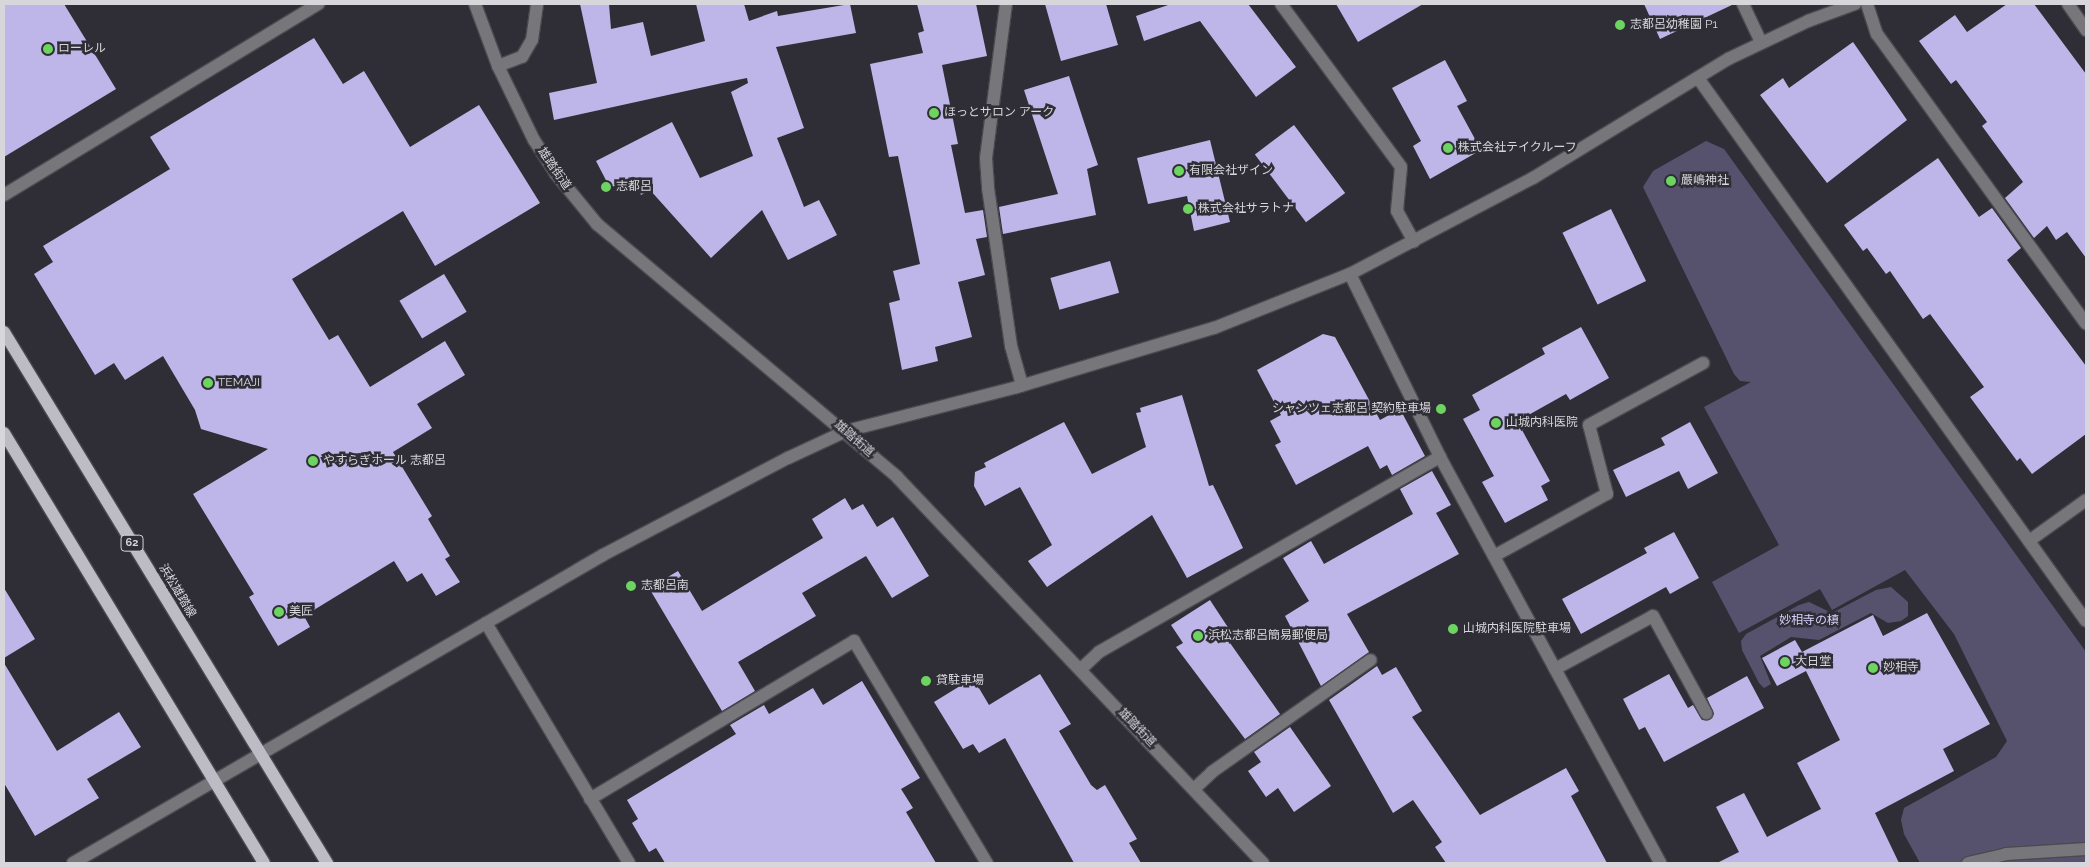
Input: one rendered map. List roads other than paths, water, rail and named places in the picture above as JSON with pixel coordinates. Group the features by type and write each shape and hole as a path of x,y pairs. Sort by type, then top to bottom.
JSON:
{"main road":[{"name":"浜松雄踏線","path":"4,332 327,863"},
{"path":"4,433 264,863"}],"street":[{"path":"4,195 318,4"},
{"name":"雄踏街道","path":"474,4 498,66 519,112 556,174 608,236 846,431 897,477 1195,788 1264,863"},
{"path":"498,66 522,57 532,40 537,4"},
{"path":"1006,4 986,158 988,188 1011,346 1022,385"},
{"path":"1281,4 1401,167 1397,210 1414,242"},
{"path":"1743,4 1761,42"},
{"path":"73,863 486,623 678,514 846,431 1022,385 1214,328 1350,274 1533,178 1761,42 1855,4"},
{"path":"1867,4 1877,34 2086,324"},
{"path":"2068,4 2086,30"},
{"path":"1698,78 2086,621"},
{"path":"1350,274 1440,457 1660,863"},
{"path":"1494,556 1607,494 1589,425 1703,363"},
{"path":"1081,669 1115,642 1440,457"},
{"path":"2029,541 2086,500"},
{"path":"1555,669 1653,616 1706,712"},
{"path":"486,623 629,863"},
{"path":"590,799 854,641 987,863"},
{"path":"1195,788 1212,772 1371,660"},
{"path":"1968,863 2006,854 2086,848"}],"place":[{"name":"志都呂幼稚園 P1","path":"1620,25"},
{"name":"ローレル","path":"48,49"},
{"name":"ほっとサロン アーク","path":"934,113"},
{"name":"株式会社テイクルーフ","path":"1448,148"},
{"name":"有限会社ザイン","path":"1179,171"},
{"name":"嚴嶋神社","path":"1671,181"},
{"name":"志都呂","path":"606,187"},
{"name":"株式会社サラトナ","path":"1188,209"},
{"name":"TEMAJI","path":"208,383"},
{"name":"シャンツェ志都呂 契約駐車場","path":"1441,409"},
{"name":"山城内科医院","path":"1496,423"},
{"name":"やすらぎホール 志都呂","path":"313,461"},
{"name":"志都呂南","path":"631,586"},
{"name":"美匠","path":"279,612"},
{"name":"山城内科医院駐車場","path":"1453,629"},
{"name":"浜松志都呂簡易郵便局","path":"1198,636"},
{"name":"大日堂","path":"1785,662"},
{"name":"妙相寺","path":"1873,668"},
{"name":"貸駐車場","path":"926,681"}],"park label":[{"name":"妙相寺の槙","path":"1809,621"}]}
